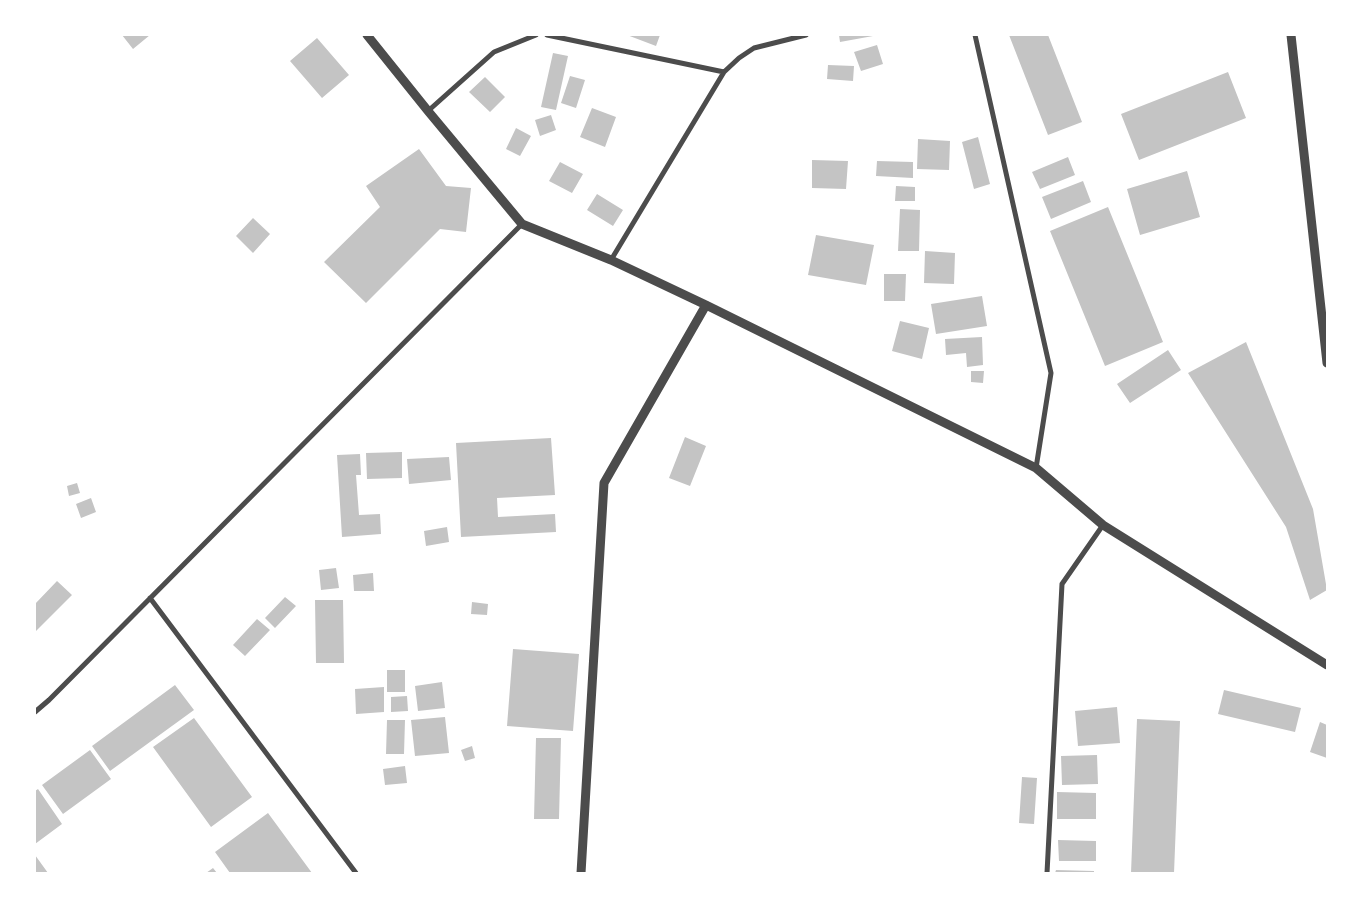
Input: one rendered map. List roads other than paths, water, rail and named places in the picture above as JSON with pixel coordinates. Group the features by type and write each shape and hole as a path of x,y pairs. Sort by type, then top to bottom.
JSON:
{"street":[{"path":"368,35 428,112 522,224 611,260 706,305 1036,468 1103,525 1327,665"},
{"path":"428,112 494,52 536,35"},
{"path":"547,35 724,72"},
{"path":"611,260 724,72 738,58 754,48 806,35"},
{"path":"975,35 1051,373 1036,468"},
{"path":"1292,35 1327,363"},
{"path":"35,712 522,224"},
{"path":"581,873 604,483 706,305"},
{"path":"1047,873 1062,584 1103,525"},
{"path":"150,598 356,873"}]}
